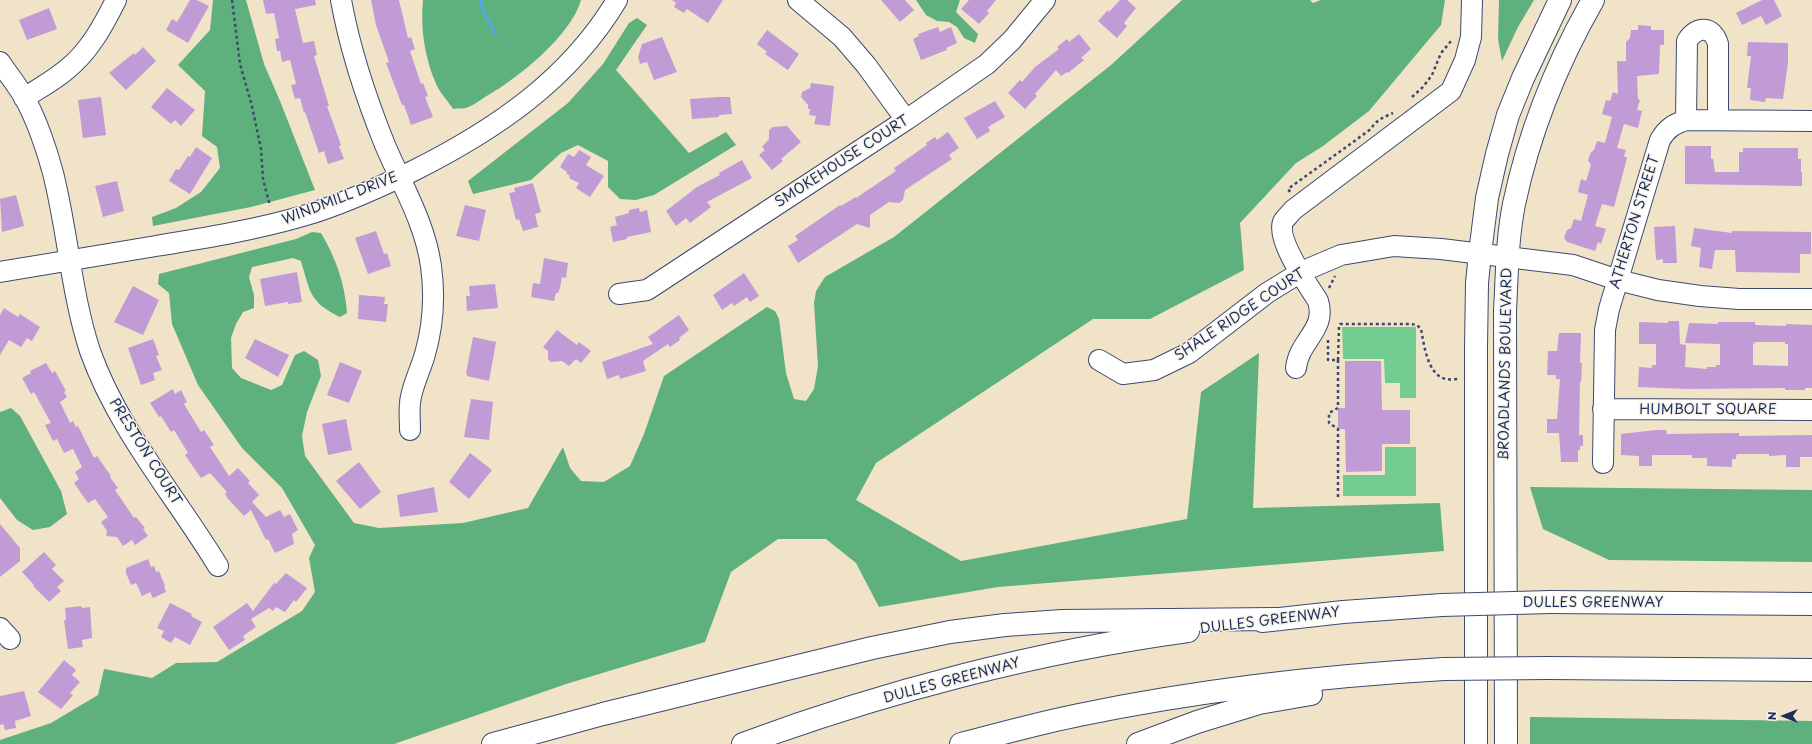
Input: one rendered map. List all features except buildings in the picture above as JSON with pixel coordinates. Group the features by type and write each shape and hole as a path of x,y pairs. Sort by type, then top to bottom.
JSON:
{"main road":[{"name":"BROADLANDS BOULEVARD","path":"1476,744 1476,347 1477,283 1480,253 1487,198 1508,115 1523,78 1560,0"},
{"name":"BROADLANDS BOULEVARD","path":"1506,744 1505,311 1508,256 1514,205 1532,141 1560,63 1593,0"},
{"name":"DULLES GREENWAY","path":"743,744 852,708 926,686 1008,665 1167,634 1276,619 1342,612 1442,605 1550,602 1812,604"},
{"path":"493,744 603,714 872,648 950,632 1005,625 1062,621 1276,619"},
{"path":"961,744 1078,715 1228,690 1363,674 1444,669 1547,668 1812,670"},
{"path":"1138,744 1197,722 1258,703 1444,669"}],"street":[{"path":"24,98 66,70 83,54 100,31 116,0"},
{"path":"341,0 353,55 366,98 422,230 428,248 433,288 432,318 425,352 410,402 410,430"},
{"name":"WINDMILL DRIVE","path":"0,272 242,232 306,215 400,178 477,137 503,120 537,93 564,69 590,38 617,0"},
{"path":"798,0 842,37 866,65 906,120"},
{"name":"SMOKEHOUSE COURT","path":"619,294 647,290 906,120 987,64 1012,40 1045,0"},
{"path":"1296,368 1297,358 1302,348 1319,324 1321,311 1318,301 1286,247 1282,235 1283,222 1293,210 1451,91 1465,60 1471,37 1472,0"},
{"path":"1686,120 1688,41 1691,35 1697,31 1704,30 1711,32 1716,37 1718,44 1718,120"},
{"name":"PRESTON COURT","path":"0,62 24,98 53,173 80,316 90,351 106,390 120,417 198,533 218,566"},
{"name":"ATHERTON STREET","path":"1603,463 1605,330 1609,309 1660,140 1665,131 1674,124 1686,120 1812,121"},
{"name":"SHALE RIDGE COURT","path":"1099,360 1123,374 1154,370 1188,352 1267,294 1301,272 1341,255 1394,246 1480,253 1573,265 1618,280 1658,290 1700,296 1739,299 1812,299"},
{"name":"HUMBOLT SQUARE","path":"1603,409 1812,410"}],"path":[{"path":"232,0 240,64 252,106 261,149 263,179 270,206"},
{"path":"1328,293 1331,282 1339,272"},
{"path":"1338,497 1338,429 1329,423 1328,418 1329,413 1338,408 1340,324 1417,325 1421,329 1430,363 1436,373 1445,379 1465,379"},
{"path":"1328,334 1328,360 1338,360"}],"green space":[{"path":"213,0 246,0 264,64 315,190 251,207 153,226 152,217 176,208 201,192 220,168 217,147 202,136 205,91 178,65 210,30"},
{"path":"423,0 581,0 575,14 555,42 527,68 473,105 466,108 453,109 440,92 429,66 424,44 422,22"},
{"path":"916,0 960,0 956,12 978,34 975,43 964,38 957,27 949,22 937,21 926,15"},
{"path":"1182,0 1310,0 1313,3 1321,0 1445,0 1441,25 1369,111 1323,146 1296,163 1240,223 1244,270 1150,319 1093,319 876,463 856,500 961,561 1187,519 1201,392 1259,353 1253,508 1440,503 1444,551 998,587 879,607 856,563 826,539 778,539 731,572 705,642 566,684 394,744 0,744 0,740 51,723 98,695 104,669 152,678 176,663 217,662 302,611 315,592 309,558 315,545 282,488 242,448 198,385 172,324 169,293 158,284 159,274 296,239 312,232 321,233 339,272 347,313 340,317 330,312 316,301 309,288 301,261 293,258 252,267 249,277 254,295 254,308 243,312 236,324 231,338 232,368 241,378 271,390 282,385 295,355 304,351 318,360 321,376 307,412 302,436 305,456 354,523 379,528 463,523 528,508 563,447 570,468 581,481 604,482 630,466 644,434 664,376 767,307 775,311 779,319 786,373 794,399 806,401 814,389 818,366 814,303 816,291 825,277 894,237 1111,65"},
{"path":"1499,0 1534,0 1518,27 1502,61 1498,39"},
{"path":"637,18 647,25 616,70 689,153 726,132 736,145 654,195 636,200 620,199 608,187 608,161 578,145 561,153 531,180 473,194 468,181 568,103 603,64 629,23"},
{"path":"1342,327 1416,327 1416,398 1400,398 1400,383 1385,383 1384,359 1343,359"},
{"path":"11,408 20,416 61,491 67,514 50,527 33,530 17,520 0,498 0,412"},
{"path":"1385,447 1416,447 1416,496 1343,496 1343,475 1385,475"},
{"path":"1530,487 1812,490 1812,562 1609,560 1543,529"},
{"path":"1530,717 1812,721 1812,744 1530,744"}],"waterway":[{"path":"482,0 482,9 495,33"}]}
